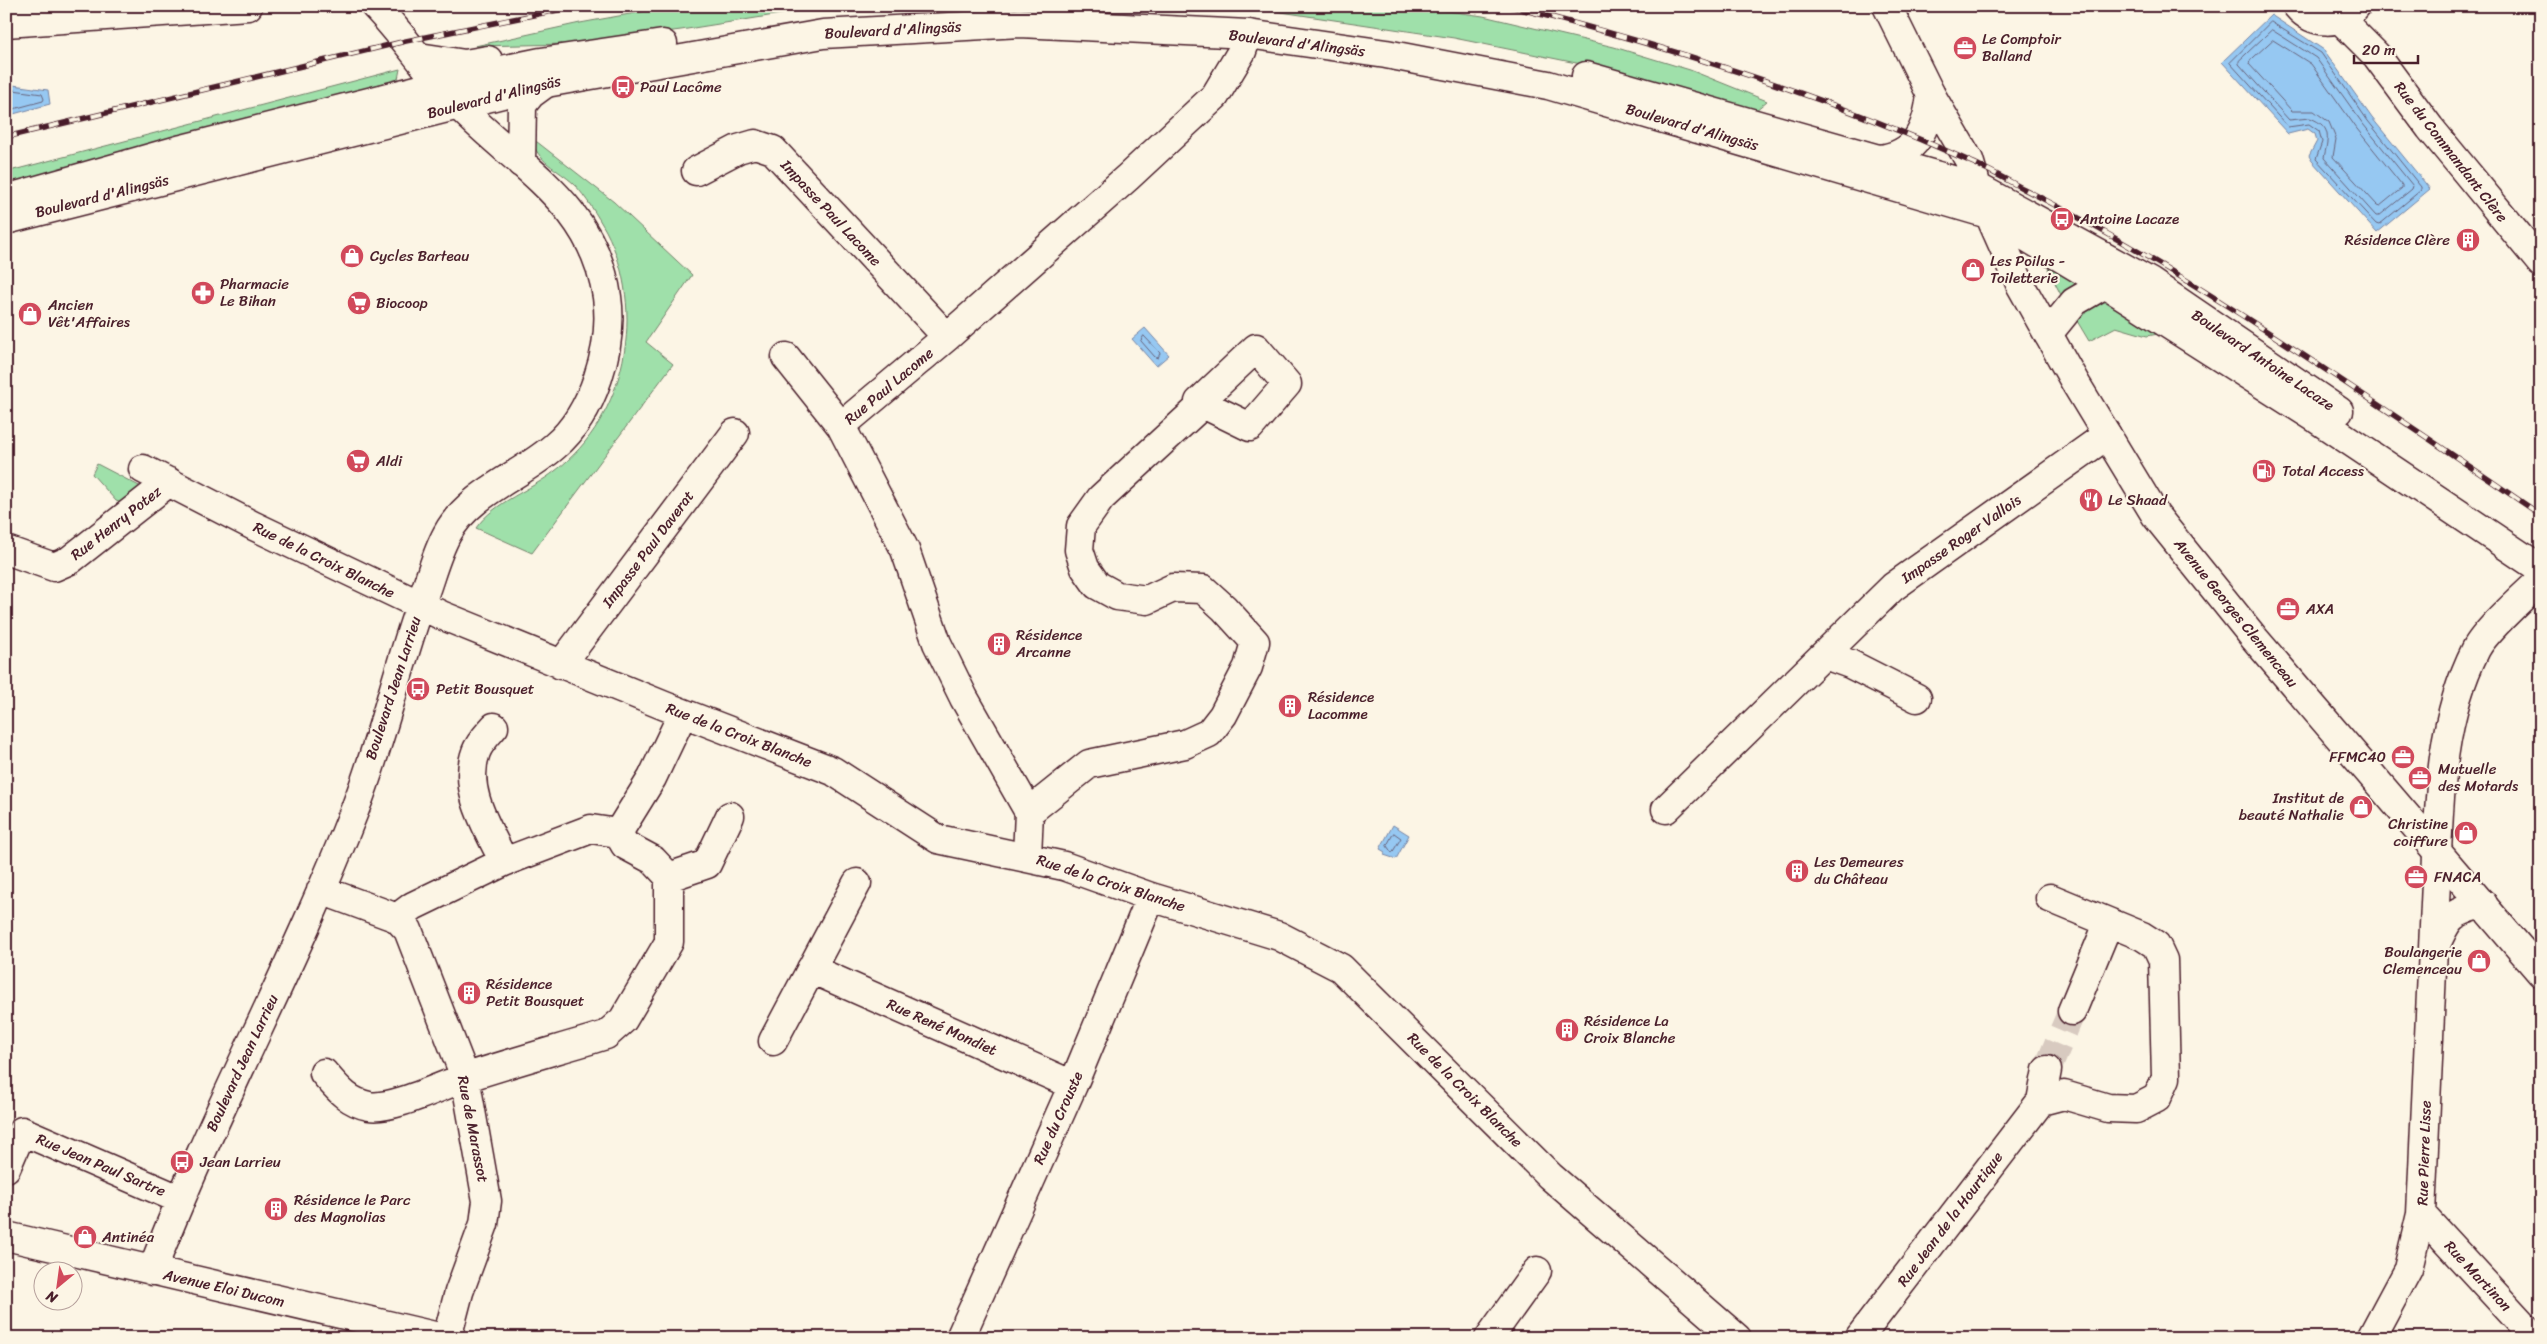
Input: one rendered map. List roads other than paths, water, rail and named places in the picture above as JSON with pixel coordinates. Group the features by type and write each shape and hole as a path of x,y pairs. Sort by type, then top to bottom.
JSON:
{"street":[{"path":"6,22 248,6"},
{"name":"Boulevard Jean Larrieu","path":"152,1271 179,1199 321,890 356,805 438,553 455,519 516,473 556,446 587,404 599,376 607,344 608,301 594,249 574,214 459,106 375,6"},
{"name":"Avenue Georges Clemenceau","path":"1886,6 1931,95 1969,160 1988,214 2021,286 2106,435 2156,516 2255,639 2541,973"},
{"path":"2297,6 2303,13 2314,19 2327,21 2352,10"},
{"name":"Boulevard d'Alingsäs","path":"6,199 182,149 440,84 541,62 822,20 1011,8 1238,17 1387,37 1556,68 1977,187"},
{"name":"Rue du Commandant Clère","path":"2352,10 2376,55 2430,128 2541,264"},
{"name":"Boulevard d'Alingsäs","path":"6,220 546,83 823,34 1020,23 1248,34 1386,54 1548,85 1988,214"},
{"name":"Rue Paul Lacome","path":"1029,812 964,698 941,650 905,550 841,426 947,337 1128,177 1215,96 1242,51 1248,34"},
{"path":"418,57 465,64 546,51 609,52"},
{"path":"521,163 522,105 531,94 546,83"},
{"path":"1879,159 1898,155 1917,139 1925,126 1931,95"},
{"name":"Impasse Paul Lacome","path":"696,171 738,150 755,144 773,150 947,337"},
{"name":"Boulevard Antoine Lacaze","path":"1977,187 2150,282 2541,547"},
{"name":"Boulevard Antoine Lacaze","path":"1988,214 2105,284 2317,419 2541,569"},
{"path":"2048,334 2074,302 2105,284"},
{"path":"786,357 841,426"},
{"path":"1027,856 1029,812 1089,764 1185,744 1209,733 1223,715 1248,667 1255,642 1224,608 1202,589 1173,588 1147,600 1117,596 1097,585 1085,568 1079,550 1080,526 1101,498 1202,405"},
{"name":"Impasse Paul Daverat","path":"561,665 735,433"},
{"name":"Impasse Roger Vallois","path":"1666,809 1893,588 2106,435"},
{"name":"Rue de la Croix Blanche","path":"143,469 254,526 420,606 561,665 833,771 938,839 1027,856 1064,866 1151,897 1279,936 1342,968 1550,1176 1736,1338"},
{"name":"Rue Henry Potez","path":"6,550 54,567 70,560 169,482"},
{"name":"Rue Pierre Lisse","path":"2371,1338 2408,1269 2421,1214 2440,774 2459,688 2478,647 2541,580"},
{"path":"1826,655 1850,664 1917,698"},
{"path":"618,833 652,778 683,713"},
{"path":"494,727 476,750 470,772 474,796 504,862"},
{"path":"669,877 707,864 730,816"},
{"path":"321,890 397,918 412,906 504,862 591,829 618,833"},
{"path":"324,1073 343,1095 353,1101 371,1106 387,1106 465,1077 606,1035 623,1020 669,942 669,877 653,860 625,845 618,833"},
{"path":"773,1041 857,883"},
{"name":"Rue du Crouste","path":"960,1338 1073,1085 1151,897"},
{"path":"2041,1101 2064,1094 2108,1108 2136,1109 2157,1098 2166,1078 2164,960 2156,945 2142,936 2108,924 2050,898"},
{"name":"Rue Pierre Lisse","path":"2431,958 2447,922 2454,914 2483,904"},
{"name":"Rue de Marassot","path":"397,918 408,930 465,1077 487,1201 484,1224 459,1292 447,1338"},
{"path":"2072,1011 2108,924"},
{"name":"Rue René Mondiet","path":"811,969 1073,1085"},
{"name":"Rue Jean de la Hourtique","path":"1859,1338 2041,1101 2047,1070"},
{"name":"Rue Jean Paul Sartre","path":"6,1168 22,1131 179,1199"},
{"name":"Rue Martinon","path":"2421,1214 2535,1338"},
{"name":"Avenue Eloi Ducom","path":"6,1236 443,1338"},
{"path":"1489,1338 1537,1271"}],"water":[{"path":"2271,15 2324,50 2372,118 2430,189 2377,233 2312,161 2309,156 2317,141 2315,134 2308,129 2288,134 2222,62"},
{"path":"6,84 48,90 50,104 6,116"},
{"path":"1145,328 1169,355 1156,366 1132,339"},
{"path":"1393,825 1409,835 1396,859 1384,855 1385,852 1380,849"}],"tunnel":[{"path":"2047,1070 2072,1011"}],"railway":[{"path":"6,137 406,41 577,6"},
{"path":"1509,6 1684,55 1798,92 1855,113 1981,167 2107,233 2214,297 2354,388 2541,515"}],"place":[{"name":"Le Comptoir Balland","path":"1965,48"},
{"name":"Paul Lacôme","path":"623,87"},
{"name":"Antoine Lacaze","path":"2062,219"},
{"name":"Résidence Clère","path":"2468,240"},
{"name":"Cycles Barteau","path":"352,256"},
{"name":"Les Poilus - Toiletterie","path":"1973,270"},
{"name":"Pharmacie Le Bihan","path":"203,293"},
{"name":"Biocoop","path":"359,303"},
{"name":"Ancien Vêt'Affaires","path":"30,314"},
{"name":"Aldi","path":"358,461"},
{"name":"Total Access","path":"2264,471"},
{"name":"Le Shaad","path":"2091,500"},
{"name":"AXA","path":"2288,609"},
{"name":"Résidence Arcanne","path":"999,644"},
{"name":"Petit Bousquet","path":"418,689"},
{"name":"Résidence Lacomme","path":"1290,706"},
{"name":"FFMC40","path":"2403,757"},
{"name":"Mutuelle des Motards","path":"2420,778"},
{"name":"Institut de beauté Nathalie","path":"2361,807"},
{"name":"Christine coiffure","path":"2466,833"},
{"name":"Les Demeures du Château","path":"1797,871"},
{"name":"FNACA","path":"2416,877"},
{"name":"Boulangerie Clemenceau","path":"2479,961"},
{"name":"Résidence Petit Bousquet","path":"469,993"},
{"name":"Résidence La Croix Blanche","path":"1567,1030"},
{"name":"Jean Larrieu","path":"182,1162"},
{"name":"Résidence le Parc des Magnolias","path":"276,1209"},
{"name":"Antinéa","path":"85,1237"}]}
